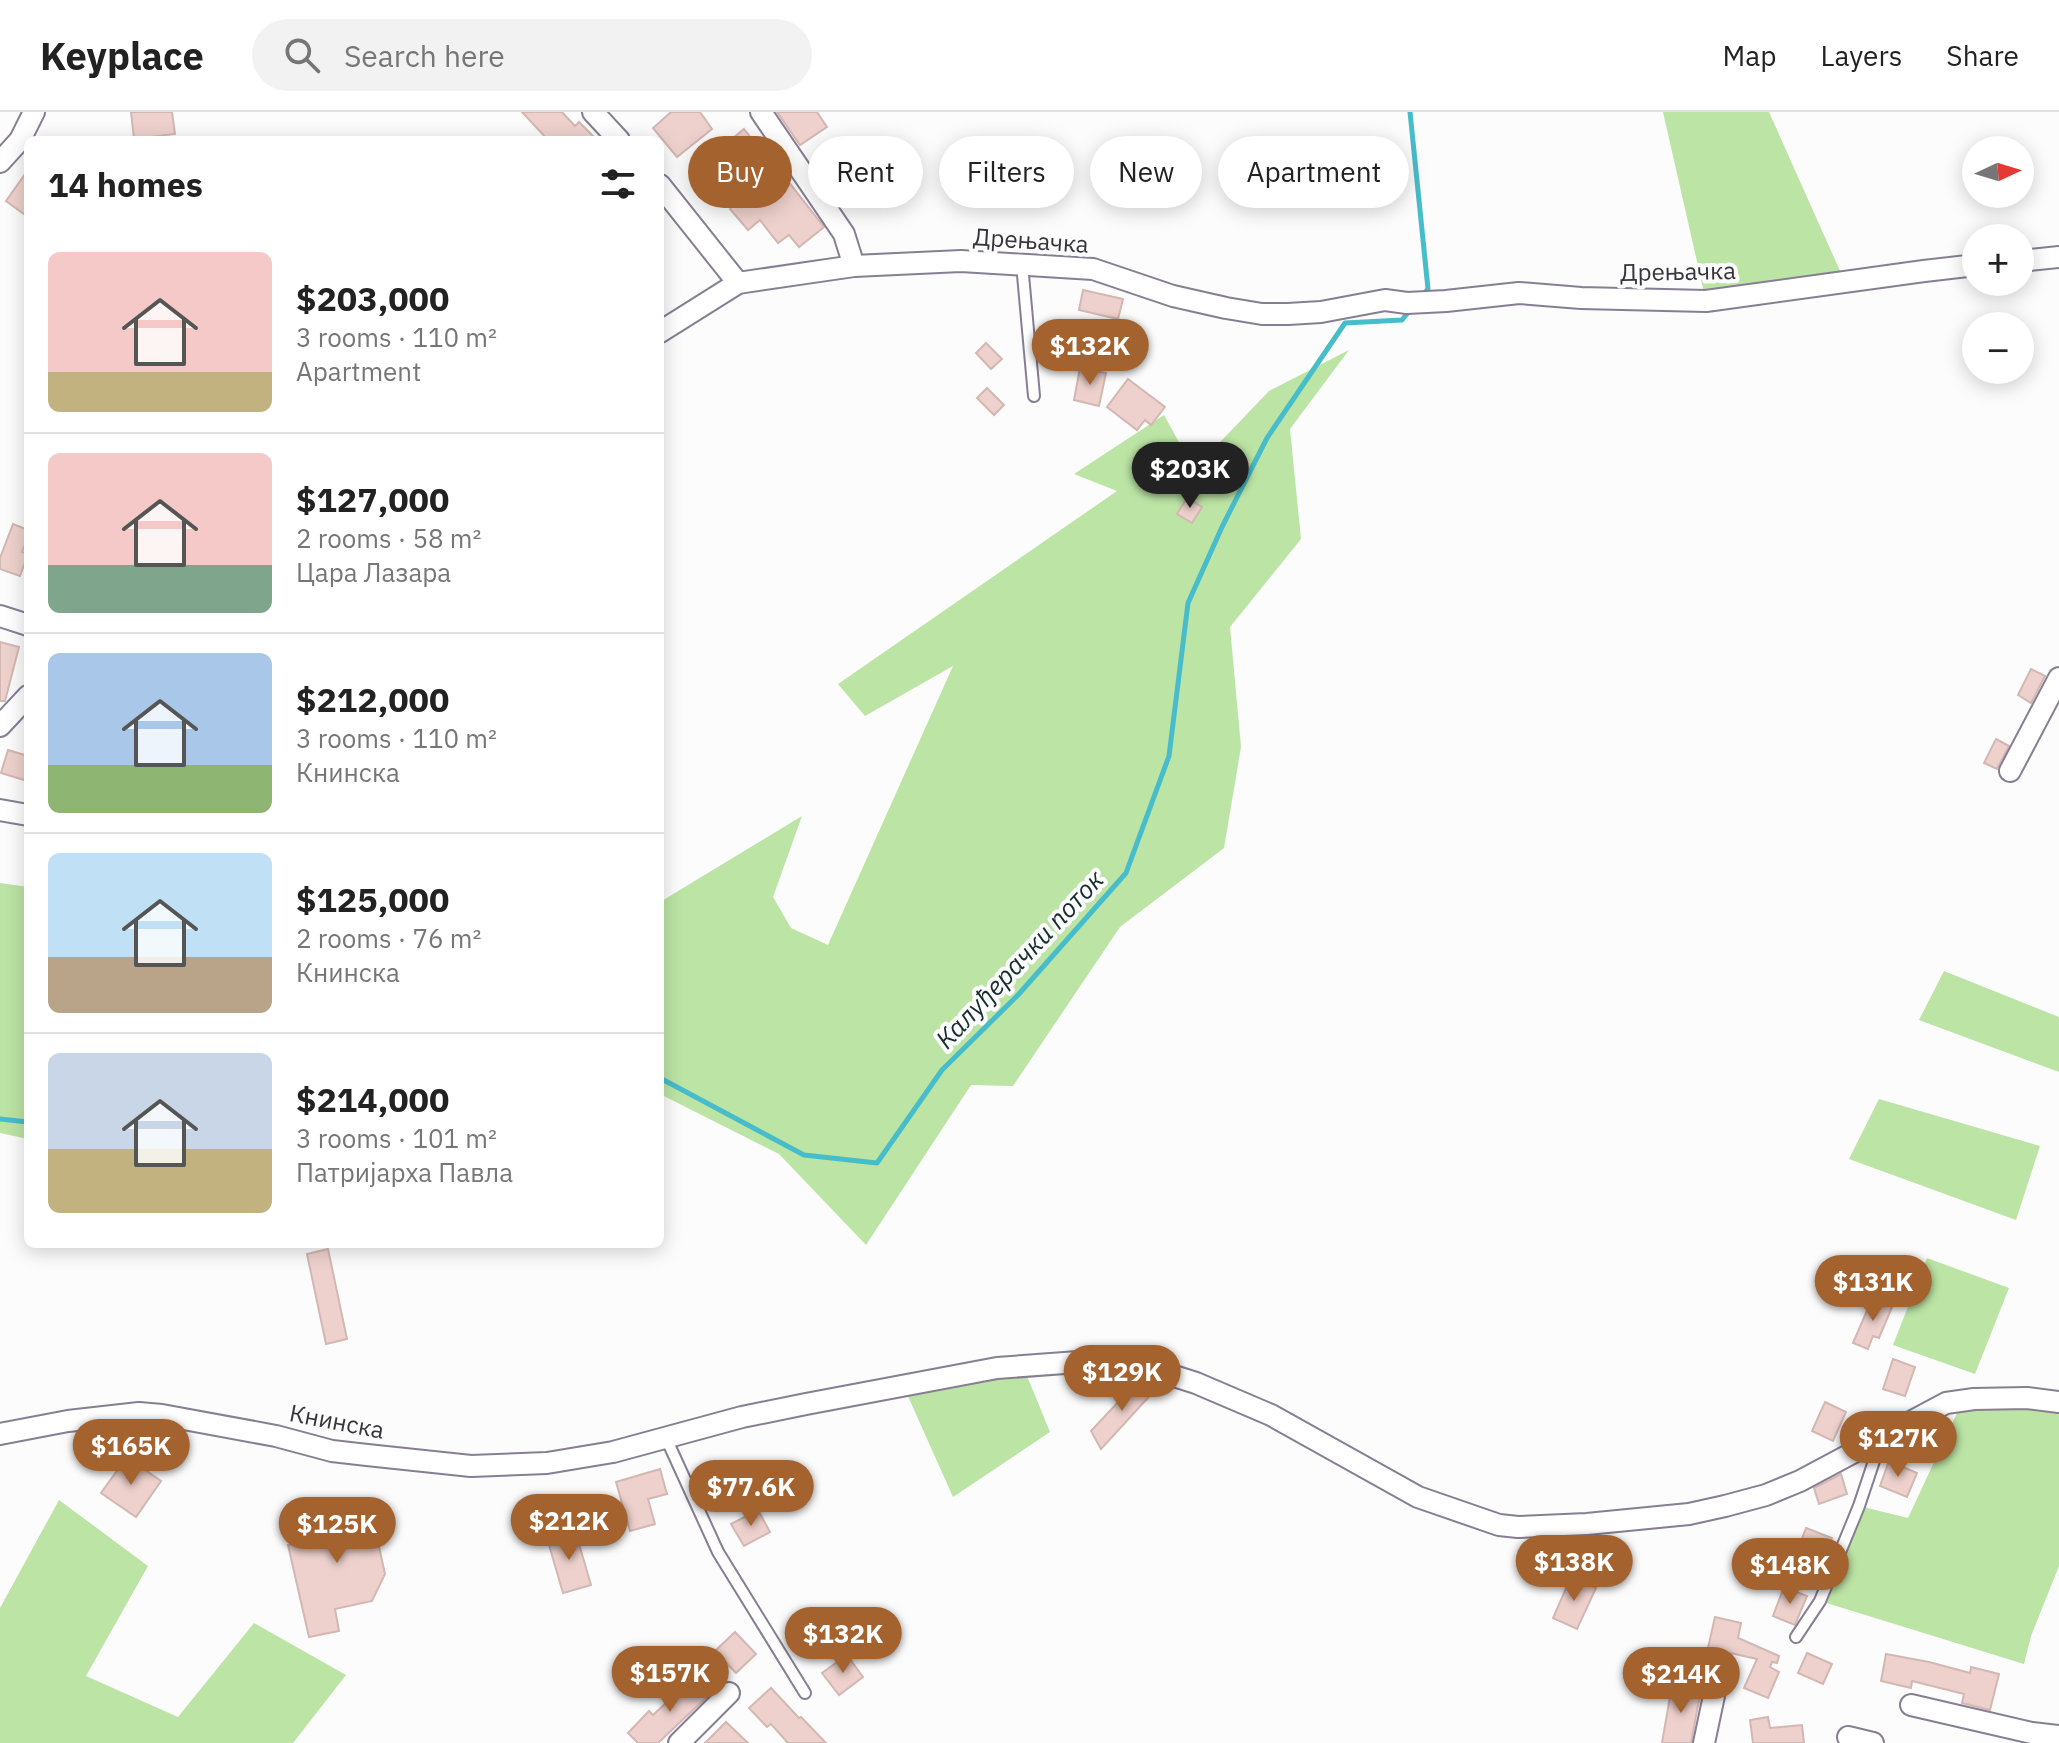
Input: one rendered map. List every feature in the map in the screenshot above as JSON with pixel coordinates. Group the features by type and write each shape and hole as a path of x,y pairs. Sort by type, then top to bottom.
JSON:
{"street":[{"path":"0,162 20,140 34,112"},
{"path":"593,112 615,136"},
{"path":"761,112 844,234 854,266"},
{"path":"664,190 738,283"},
{"path":"2034,260 2058,257"},
{"name":"Дрењачка","path":"664,329 738,283 854,266 961,261 1093,269 1173,296 1262,314 1321,312 1385,300 1417,302 1519,293 1706,301 1962,267"},
{"path":"0,616 24,624"},
{"path":"2010,771 2059,678"},
{"path":"0,726 24,700"},
{"path":"0,810 24,814"},
{"name":"Книнска","path":"0,1434 68,1421 139,1413 276,1436 332,1451 471,1466 547,1463 613,1452 742,1417 806,1404 997,1368 1078,1362 1140,1369 1196,1383 1271,1415 1418,1497 1499,1525 1518,1527 1689,1514 1766,1495 1800,1481 1946,1403 1987,1398 2059,1402"},
{"path":"1704,1743 1715,1691"},
{"path":"679,1743 729,1693"},
{"path":"1911,1705 2032,1733 2059,1736"},
{"path":"1848,1737 1873,1743"}],"lane":[{"path":"1022,264 1034,396"},
{"path":"666,1438 718,1552 805,1693"},
{"path":"1796,1637 1820,1601 1859,1506 1875,1458 1873,1443"}],"green space":[{"path":"1663,112 1769,112 1845,282 1706,301"},
{"path":"1349,350 1290,429 1301,539 1230,627 1241,747 1224,848 1120,927 1013,1086 971,1085 866,1245 779,1154 664,1096 664,900 802,816 773,897 791,928 828,945 953,666 865,716 838,684 1117,491 1074,474 1164,415 1190,462 1201,462 1269,391"},
{"path":"0,883 24,886 24,1138 0,1133"},
{"path":"1944,971 2059,1017 2059,1072 1919,1020"},
{"path":"1879,1099 2040,1146 2016,1220 1849,1159"},
{"path":"1927,1258 2009,1288 1975,1374 1893,1345"},
{"path":"995,1376 1027,1376 1050,1432 953,1497 907,1394"},
{"path":"1963,1400 2059,1407 2059,1566 2031,1636 2024,1664 1820,1601 1859,1506 1908,1518"},
{"path":"59,1500 148,1566 86,1676 178,1717 254,1623 346,1675 293,1743 0,1743 0,1608"}],"building":[{"path":"131,112 172,112 175,134 134,136"},
{"path":"522,112 562,112 575,126 579,122 593,136 544,136"},
{"path":"671,112 700,112 712,129 703,136 688,136 688,148 677,157 664,141 664,136 660,136 653,128"},
{"path":"777,112 817,112 827,127 808,136 808,140 800,145"},
{"path":"744,129 750,136 736,136"},
{"path":"24,176 24,214 6,201"},
{"path":"792,186 824,227 799,247 789,235 778,243 760,220 748,230 730,209 792,208"},
{"path":"1083,290 1123,299 1118,319 1079,310"},
{"path":"986,343 1002,359 991,369 976,353"},
{"path":"1080,368 1106,373 1099,406 1074,400"},
{"path":"1128,379 1165,407 1151,425 1145,420 1137,430 1107,407"},
{"path":"987,388 1004,405 994,415 977,398"},
{"path":"1187,498 1202,507 1192,523 1177,514"},
{"path":"13,524 24,528 24,565 20,576 0,569 0,558"},
{"path":"0,642 19,647 5,701 0,701"},
{"path":"2031,669 2045,676 2031,703 2018,695"},
{"path":"1996,739 2009,746 1997,769 1984,763"},
{"path":"8,750 24,755 24,780 1,773"},
{"path":"328,1249 347,1339 326,1344 307,1254"},
{"path":"1872,1299 1892,1307 1879,1338 1873,1336 1868,1349 1853,1343"},
{"path":"1893,1359 1915,1367 1905,1396 1883,1389"},
{"path":"1137,1382 1151,1384 1156,1389 1101,1449 1091,1431"},
{"path":"1825,1402 1846,1412 1833,1441 1812,1431"},
{"path":"127,1457 161,1481 136,1517 101,1493"},
{"path":"1889,1461 1917,1473 1907,1497 1880,1486"},
{"path":"660,1469 667,1494 648,1499 655,1524 630,1531 616,1482"},
{"path":"1841,1474 1847,1494 1819,1504 1814,1488"},
{"path":"369,1502 385,1574 372,1601 335,1609 339,1631 309,1637 288,1545 303,1542 301,1531 312,1528 310,1515"},
{"path":"758,1510 770,1532 744,1546 731,1524"},
{"path":"1806,1528 1832,1538 1821,1565 1796,1555"},
{"path":"575,1530 591,1585 563,1593 547,1538"},
{"path":"1571,1577 1596,1588 1577,1629 1553,1618"},
{"path":"1784,1587 1807,1596 1795,1625 1773,1616"},
{"path":"1715,1617 1741,1623 1738,1638 1779,1656 1777,1663 1772,1662 1770,1667 1779,1672 1768,1698 1744,1688 1757,1659 1708,1648"},
{"path":"735,1632 756,1654 736,1673 715,1651"},
{"path":"1807,1653 1832,1664 1823,1684 1798,1673"},
{"path":"1886,1654 1970,1673 1971,1667 1999,1674 1990,1710 1962,1703 1964,1694 1912,1681 1911,1688 1881,1681"},
{"path":"847,1655 863,1677 839,1695 822,1673"},
{"path":"695,1676 711,1693 658,1743 638,1743 628,1733 649,1711 653,1715"},
{"path":"1672,1685 1701,1689 1691,1743 1662,1743"},
{"path":"771,1688 826,1743 788,1743 771,1724 767,1727 749,1708"},
{"path":"1768,1717 1770,1728 1802,1725 1804,1743 1753,1743 1750,1720"},
{"path":"726,1722 748,1743 705,1743"}],"waterway":[{"name":"Калуђерачки поток","path":"1410,112 1428,289 1422,296"},
{"name":"Калуђерачки поток","path":"664,1080 804,1155 877,1163 942,1070 1018,995 1126,873 1169,756 1188,603 1222,527 1267,438 1345,323 1402,320 1410,310"},
{"name":"Калуђерачки поток","path":"0,1119 24,1122"}]}
